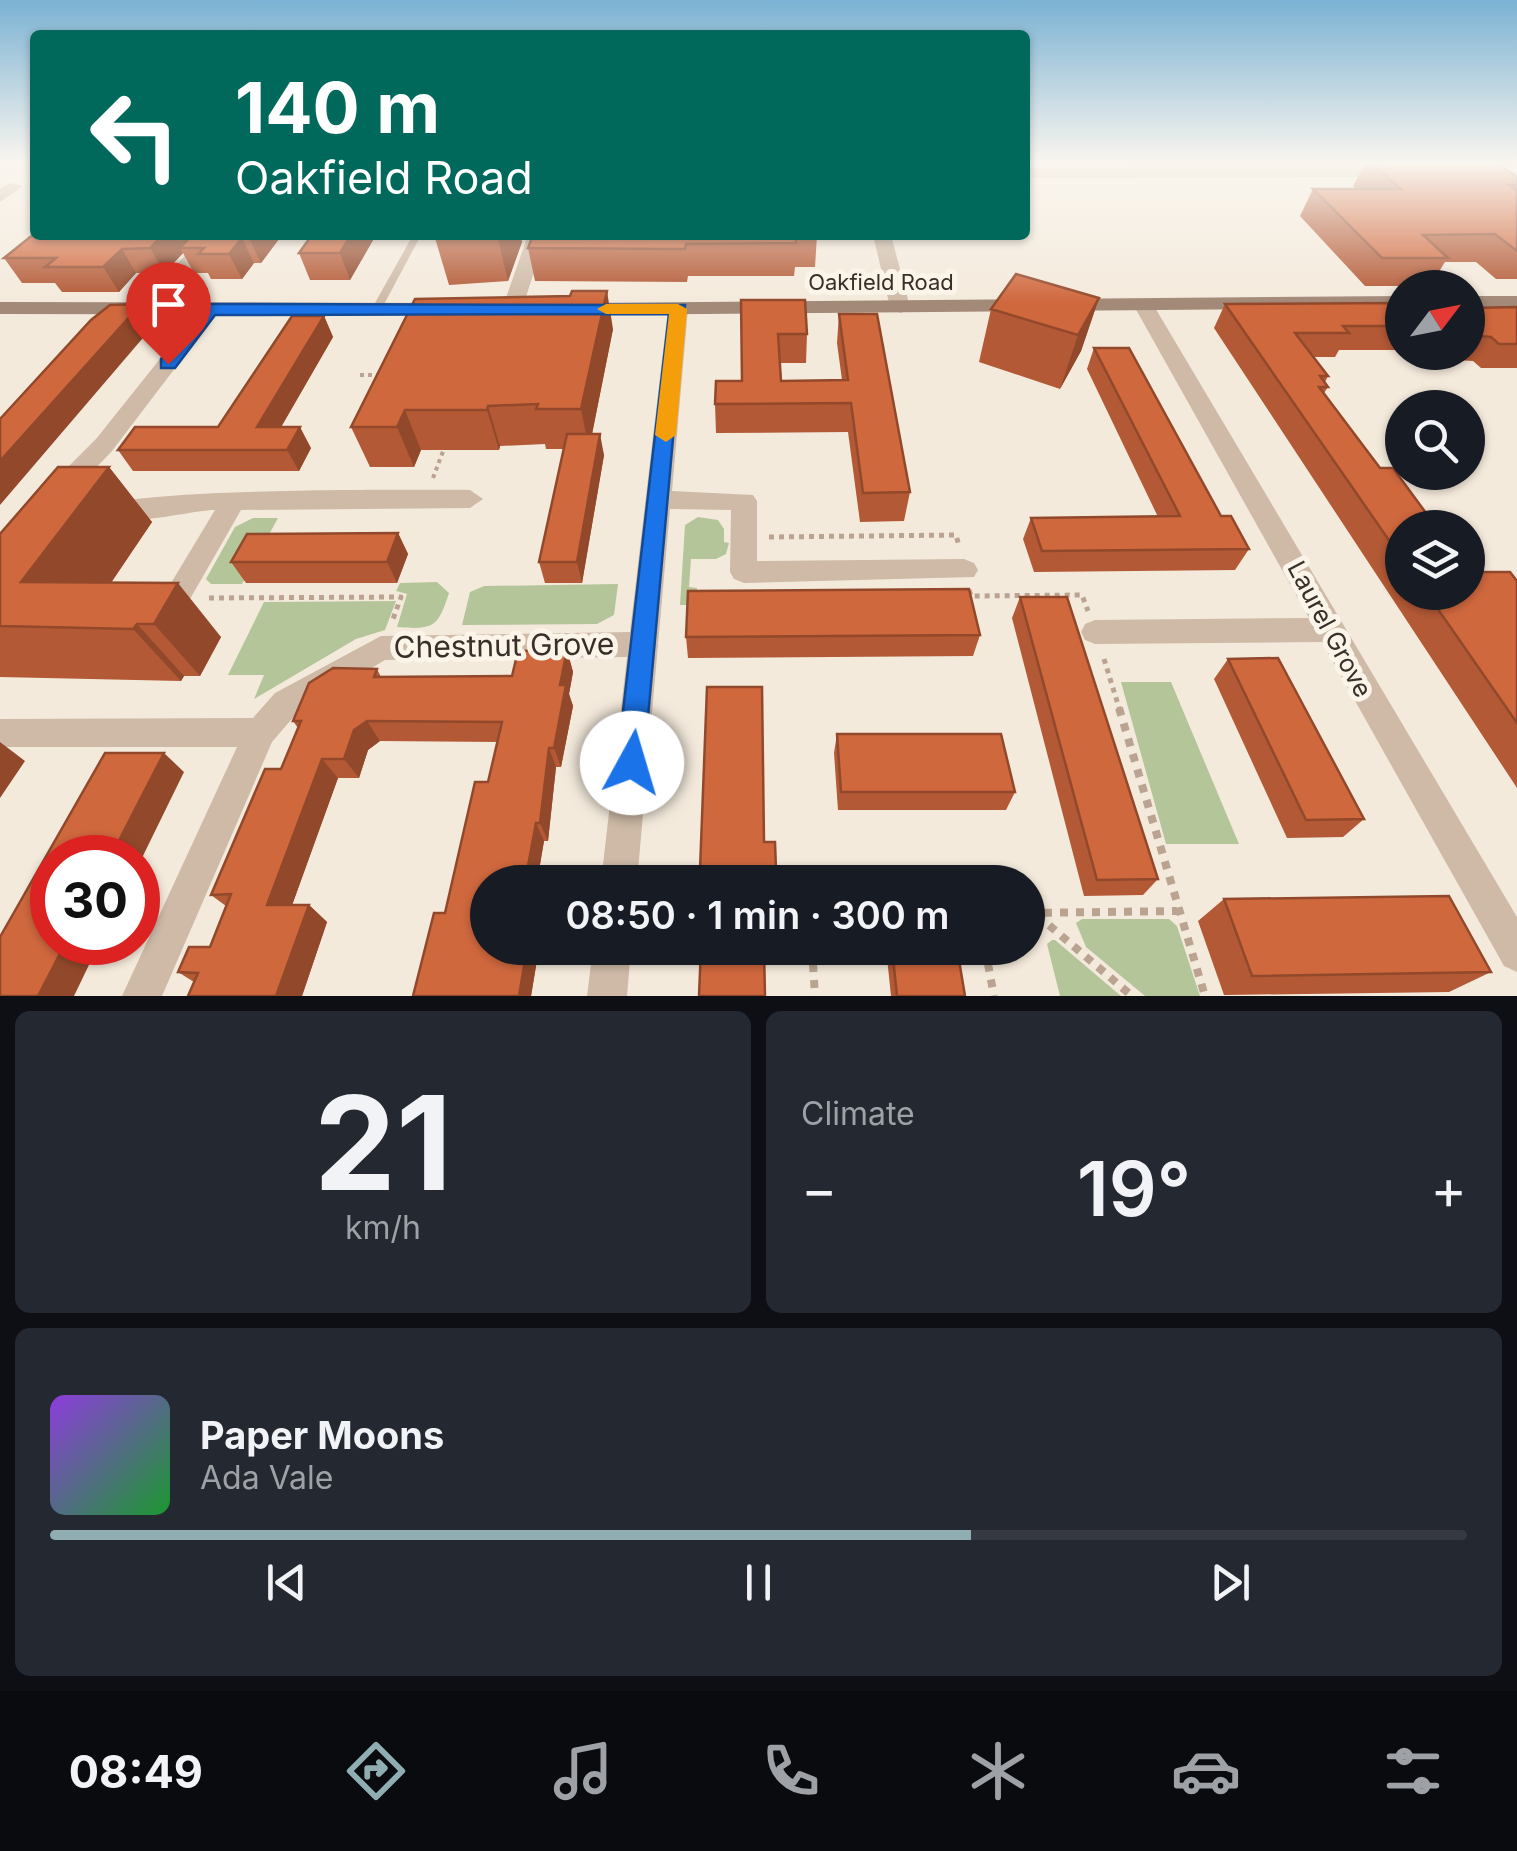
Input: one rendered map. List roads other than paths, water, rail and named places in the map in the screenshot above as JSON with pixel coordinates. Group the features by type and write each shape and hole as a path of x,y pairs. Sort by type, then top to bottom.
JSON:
{"street":[{"path":"150,308 208,240"},
{"path":"511,309 534,240"},
{"path":"883,240 900,307"},
{"name":"Oakfield Road","path":"0,308 678,309 1385,302"},
{"path":"1485,302 1517,302"},
{"name":"Laurel Grove","path":"1144,306 1331,630 1352,674 1517,953"},
{"path":"210,309 104,445 45,509 147,510 203,501 470,499"},
{"path":"621,865 678,309"},
{"path":"658,500 744,500 744,572 964,570"},
{"path":"176,598 232,502"},
{"path":"1095,632 1331,630"},
{"name":"Chestnut Grove","path":"142,996 260,732 286,704 381,648 645,644"},
{"path":"0,733 260,732"},
{"path":"607,996 610,965"}],"lane":[{"path":"376,310 414,240"}]}
